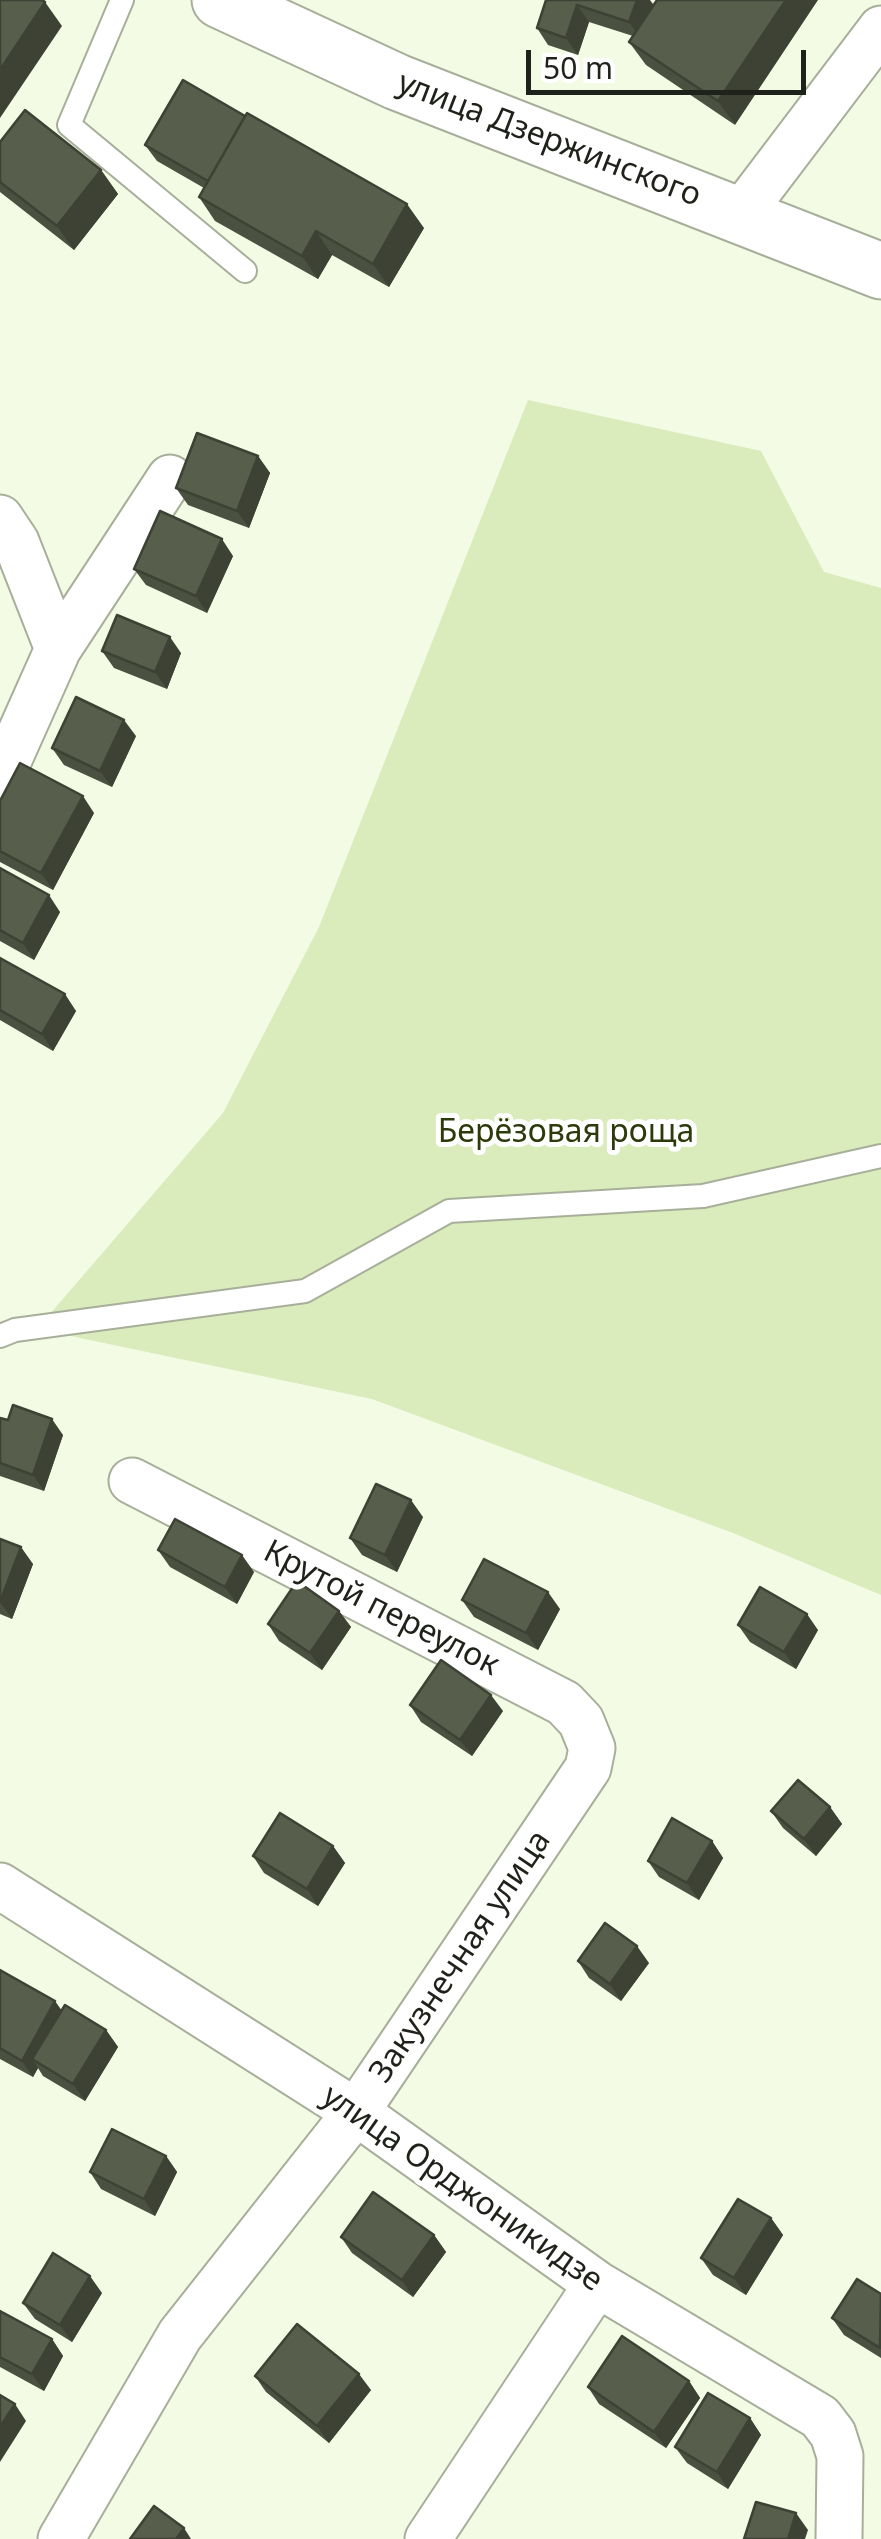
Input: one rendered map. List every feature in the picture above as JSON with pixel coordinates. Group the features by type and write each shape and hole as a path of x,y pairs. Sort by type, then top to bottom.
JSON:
{"main road":[{"name":"улица Дзержинского","path":"220,0 397,82 881,271"}],"street":[{"path":"740,215 881,29"},
{"path":"0,779 58,649 170,478"},
{"path":"0,518 16,542 58,649"},
{"name":"Крутой переулок","path":"132,1481 564,1703 581,1722 592,1748 588,1768"},
{"name":"Закузнечная улица","path":"61,2539 180,2335 356,2112 588,1768"},
{"name":"улица Орджоникидзе","path":"0,1886 356,2112 597,2284 820,2417 833,2434 840,2456 839,2539"},
{"path":"428,2539 597,2284"}],"lane":[{"path":"122,0 69,125 245,271"},
{"path":"0,1336 15,1330 305,1290 448,1211 704,1196 881,1156"}],"green space":[{"name":"Берёзовая роща","path":"528,400 761,451 824,572 881,588 881,1595 733,1533 372,1399 37,1329 223,1113 319,927"}],"building":[{"path":"0,0 45,2 0,70"},
{"path":"546,0 637,0 629,22 577,5 566,38 537,28"},
{"path":"657,0 786,0 718,101 629,42"},
{"path":"183,80 245,116 208,181 145,145"},
{"path":"25,110 101,170 57,226 0,182 0,142"},
{"path":"247,113 407,204 373,264 316,231 302,256 199,197"},
{"path":"197,433 258,456 237,511 176,488"},
{"path":"160,511 222,539 196,596 134,569"},
{"path":"117,615 170,637 155,672 102,651"},
{"path":"76,697 124,720 100,771 52,748"},
{"path":"20,763 83,796 41,873 0,851 0,801"},
{"path":"0,868 49,895 23,943 0,930"},
{"path":"0,958 65,994 42,1034 0,1010"},
{"path":"13,1405 52,1419 33,1475 0,1463 0,1418 8,1420"},
{"path":"376,1484 411,1500 385,1555 350,1538"},
{"path":"175,1519 242,1555 225,1587 158,1550"},
{"path":"0,1539 21,1547 0,1602"},
{"path":"484,1559 548,1592 526,1633 462,1600"},
{"path":"297,1581 339,1611 310,1653 268,1624"},
{"path":"760,1587 807,1614 784,1652 738,1625"},
{"path":"441,1660 491,1695 460,1740 410,1705"},
{"path":"798,1780 830,1807 804,1839 771,1811"},
{"path":"280,1813 333,1846 307,1889 253,1856"},
{"path":"672,1818 712,1841 687,1883 648,1861"},
{"path":"605,1923 637,1946 610,1984 578,1961"},
{"path":"0,1970 55,2001 22,2061 0,2048"},
{"path":"65,2005 106,2030 73,2084 32,2059"},
{"path":"112,2129 166,2156 144,2199 90,2172"},
{"path":"373,2192 434,2235 402,2280 341,2237"},
{"path":"738,2199 771,2218 734,2278 701,2258"},
{"path":"53,2253 90,2276 60,2325 23,2303"},
{"path":"857,2279 881,2294 880,2348 832,2318"},
{"path":"0,2311 52,2339 32,2374 0,2357"},
{"path":"297,2324 359,2374 317,2426 255,2376"},
{"path":"622,2336 689,2381 654,2432 588,2387"},
{"path":"708,2393 750,2418 717,2472 675,2447"},
{"path":"0,2395 15,2404 0,2427"},
{"path":"756,2502 796,2513 788,2539 744,2539"},
{"path":"154,2506 184,2528 176,2539 130,2539"}]}
